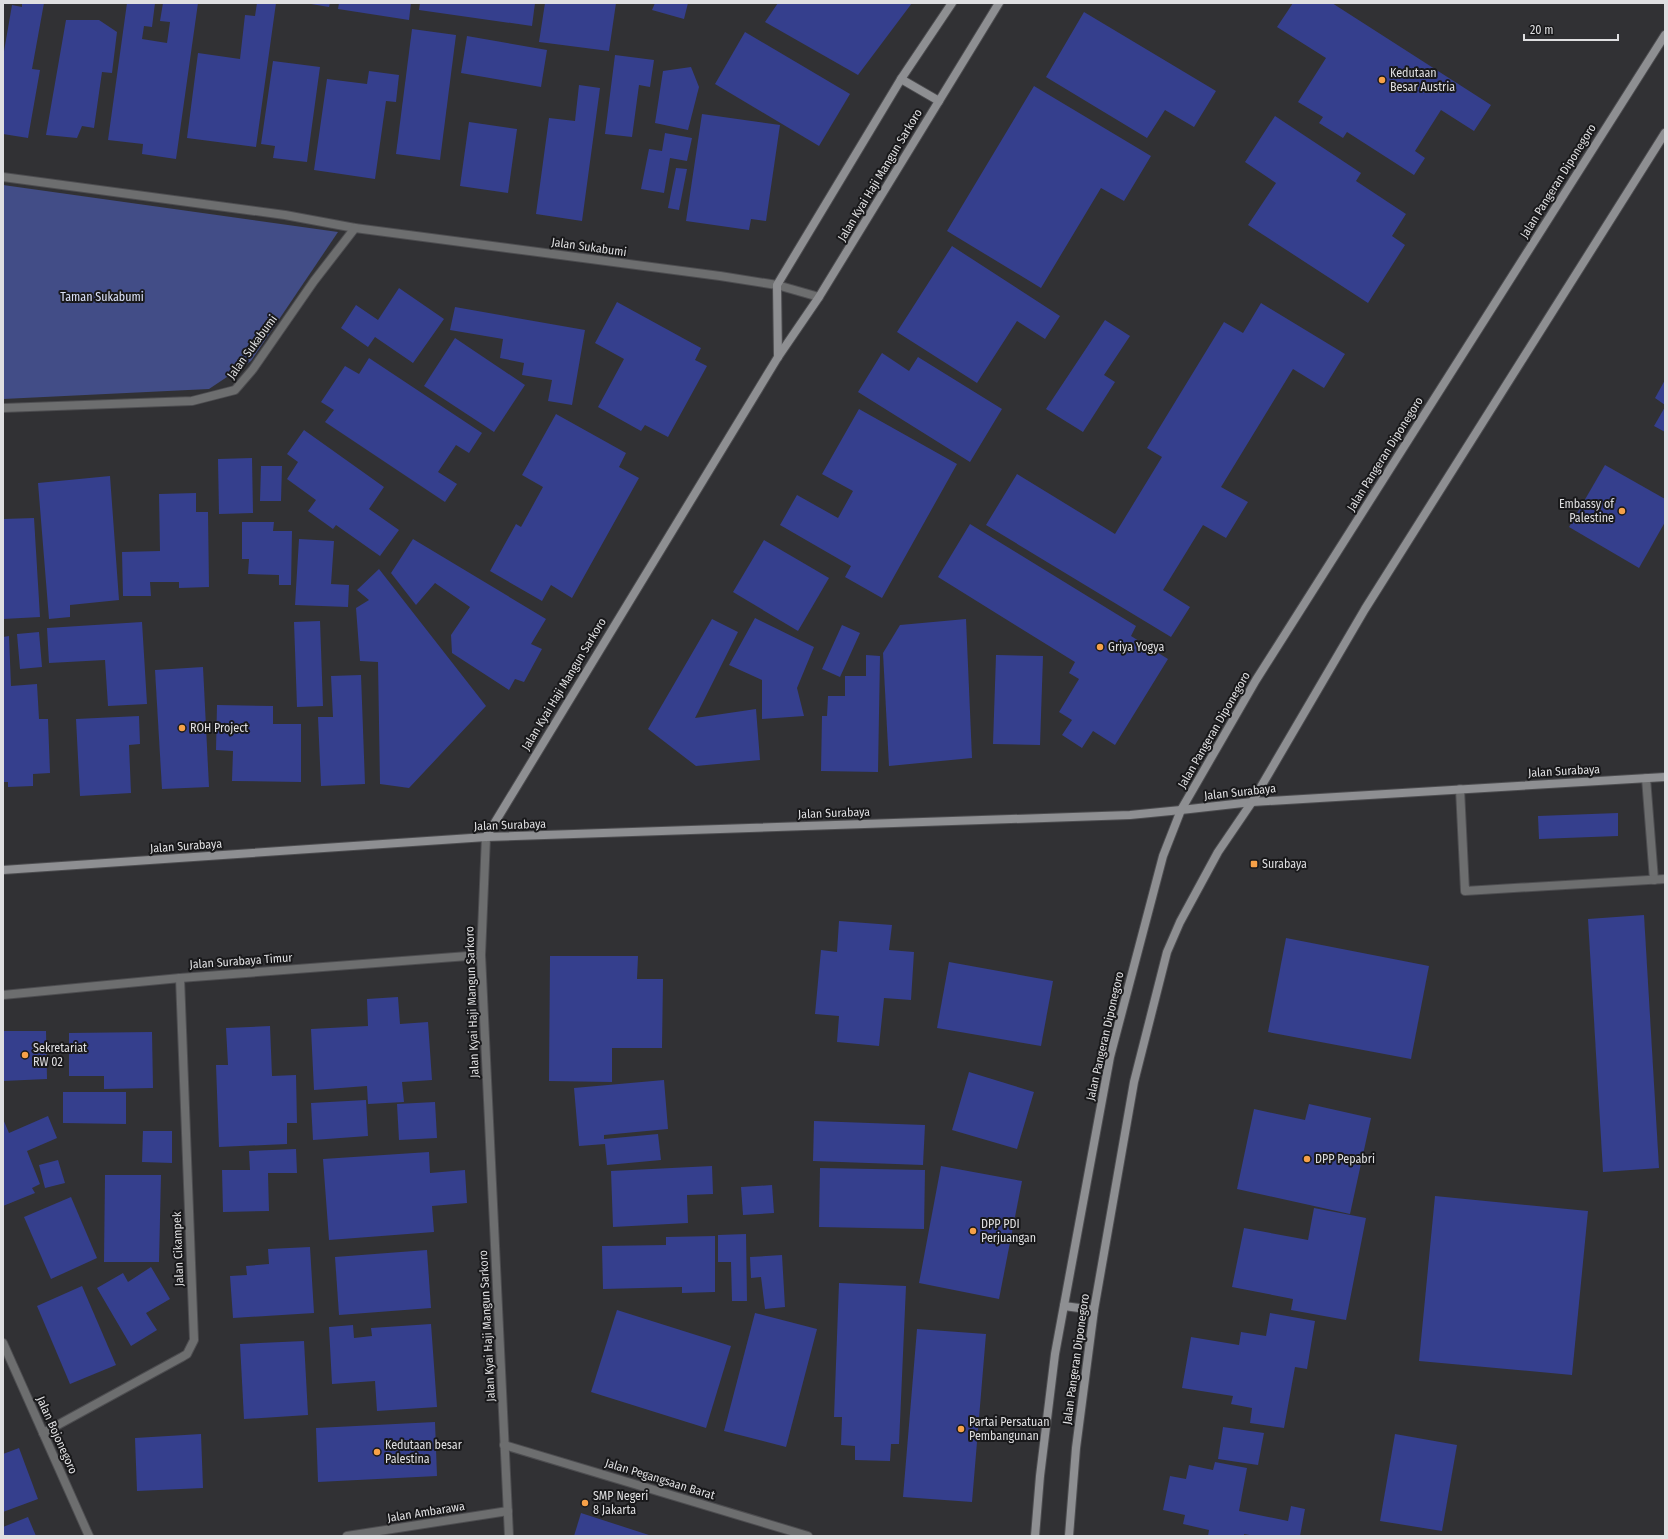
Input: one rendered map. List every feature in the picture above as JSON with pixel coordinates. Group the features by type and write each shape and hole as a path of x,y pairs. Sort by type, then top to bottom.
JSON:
{"main road":[{"path":"778,357 777,285 901,79 952,3"},
{"name":"Jalan Kyai Haji Mangun Sarkoro","path":"486,837 778,357 819,297 999,3"},
{"name":"Jalan Pangeran Diponegoro","path":"1035,1536 1040,1476 1050,1392 1064,1306 1110,1057 1163,856 1180,810 1256,680 1665,35"},
{"path":"901,79 939,101"},
{"name":"Jalan Pangeran Diponegoro","path":"1069,1536 1076,1448 1094,1310 1134,1082 1167,952 1180,922 1218,852 1252,802 1365,609 1665,133"},
{"name":"Jalan Surabaya","path":"3,870 486,837 1130,815 1252,802 1665,777"},
{"path":"1064,1306 1094,1310"}],"street":[{"name":"Jalan Sukabumi","path":"3,177 285,216 355,228 777,285 819,297"},
{"name":"Jalan Sukabumi","path":"3,408 192,401 236,390 314,281 355,228"},
{"path":"1646,778 1654,880"},
{"path":"1460,789 1465,891 1665,879"},
{"name":"Jalan Kyai Haji Mangun Sarkoro","path":"486,837 481,955 509,1536"},
{"name":"Jalan Surabaya Timur","path":"3,995 180,978 481,955"},
{"name":"Jalan Cikampek","path":"43,1433 187,1354 194,1340 180,978"},
{"name":"Jalan Bojonegoro","path":"3,1343 89,1536"},
{"name":"Jalan Pegangsaan Barat","path":"504,1444 808,1536"},
{"name":"Jalan Ambarawa","path":"348,1536 508,1511"}],"green space":[{"name":"Taman Sukabumi","path":"3,185 338,232 251,361 209,389 3,399"}],"building":[{"path":"22,3 44,3 32,69 40,70 28,138 3,134 3,57 12,5 22,7"},
{"path":"127,3 155,3 152,27 144,26 142,39 167,43 170,22 160,21 163,3 198,3 176,159 142,154 143,144 108,140"},
{"path":"257,3 276,3 256,147 187,138 198,53 240,59 245,15 255,16"},
{"path":"305,3 330,3 329,7"},
{"path":"339,3 411,3 409,20 338,9"},
{"path":"420,3 535,3 532,26 419,10"},
{"path":"545,3 616,3 609,51 539,42"},
{"path":"655,3 688,3 684,19 652,10"},
{"path":"778,3 912,3 858,75 765,22"},
{"name":"Kedutaan Besar Austria","path":"1293,3 1332,3 1491,105 1474,131 1441,110 1415,151 1425,158 1414,175 1347,132 1343,138 1319,123 1323,117 1298,102 1326,58 1277,27"},
{"path":"1084,12 1216,91 1194,127 1165,110 1147,138 1046,77"},
{"path":"66,20 99,20 117,32 112,73 102,72 94,128 82,126 77,138 46,135"},
{"path":"412,29 456,35 440,160 396,154"},
{"path":"745,32 850,94 819,146 715,84"},
{"path":"467,36 547,50 541,87 461,73"},
{"path":"615,55 654,60 650,87 639,85 632,137 605,134"},
{"path":"273,61 320,67 307,162 273,158 275,146 261,144"},
{"path":"691,67 699,87 688,130 655,123 663,71"},
{"path":"369,71 399,75 396,102 386,101 375,179 314,170 327,79 367,84"},
{"path":"579,85 600,88 582,221 536,214 549,118 575,121"},
{"path":"1034,86 1151,156 1124,201 1101,188 1041,288 947,231"},
{"path":"702,114 780,125 766,221 751,219 749,230 686,221"},
{"path":"1275,116 1361,173 1356,181 1406,214 1392,236 1405,245 1368,303 1248,225 1276,183 1245,162"},
{"path":"469,122 517,129 508,193 460,186"},
{"path":"665,133 692,138 687,161 670,158 664,193 641,189 649,149 662,151"},
{"path":"676,168 687,169 679,210 668,208"},
{"path":"952,246 1060,316 1045,339 1017,321 977,383 897,332"},
{"path":"399,288 444,319 413,363 375,337 368,347 341,328 356,305 378,320"},
{"path":"617,302 701,348 695,360 707,366 668,437 645,425 641,431 598,407 624,359 595,343"},
{"path":"1261,303 1345,354 1324,388 1293,369 1221,487 1248,502 1226,538 1203,525 1163,590 1190,607 1171,637 986,525 1017,474 1115,534 1162,457 1147,448 1224,322 1243,333"},
{"path":"455,307 585,330 572,405 548,401 552,380 522,375 524,363 500,358 503,339 450,330"},
{"path":"1105,320 1130,336 1104,375 1115,382 1083,432 1046,409"},
{"path":"455,338 525,385 494,432 424,386"},
{"path":"882,353 909,371 918,357 1002,409 970,462 858,392"},
{"path":"369,358 482,433 469,453 456,445 438,472 457,484 445,502 325,422 334,410 321,402 345,366 359,374"},
{"path":"1665,380 1665,405 1655,398"},
{"path":"1665,407 1665,432 1654,426"},
{"path":"859,409 957,464 882,598 845,577 851,566 780,525 797,495 838,518 853,491 822,474"},
{"path":"556,414 626,453 619,467 639,478 572,598 551,585 542,601 490,571 516,524 521,527 543,487 522,475"},
{"path":"304,430 384,487 369,509 399,530 380,556 336,525 333,529 308,511 316,500 287,479 298,462 287,454"},
{"path":"252,458 253,513 219,514 218,459"},
{"name":"Embassy of Palestine","path":"1605,465 1665,499 1665,522 1639,568 1569,527"},
{"path":"261,466 282,466 281,501 260,501"},
{"path":"110,476 119,600 70,605 70,617 49,619 38,483"},
{"path":"196,493 196,512 208,512 209,587 179,588 179,582 150,582 151,596 123,596 122,552 160,551 159,494"},
{"path":"34,518 40,617 3,619 3,519"},
{"path":"242,522 274,522 273,531 292,531 291,585 279,585 279,575 248,574 249,559 242,559"},
{"name":"Griya Yogya","path":"970,524 1136,626 1131,636 1168,659 1115,745 1093,731 1082,748 1062,735 1072,720 1059,712 1079,679 1069,673 1075,662 938,577"},
{"path":"299,539 334,541 331,584 349,585 348,607 295,605"},
{"path":"413,539 546,619 531,644 542,649 524,682 515,679 509,690 452,653 451,635 470,607 435,583 416,605 391,573"},
{"path":"764,540 829,578 798,631 733,592"},
{"path":"379,569 486,706 409,788 380,784 378,662 360,661 356,608 369,600 357,590"},
{"path":"755,618 814,647 797,688 804,716 762,719 762,680 729,665"},
{"path":"712,619 738,632 695,718 756,709 760,760 696,766 648,729"},
{"path":"966,619 972,758 889,766 883,653 900,625"},
{"path":"320,621 323,706 297,707 294,622"},
{"path":"142,622 147,704 108,706 105,660 49,663 47,628"},
{"path":"842,625 860,633 840,677 822,669"},
{"path":"39,632 42,667 20,669 17,634"},
{"path":"9,636 11,686 37,684 39,719 48,719 50,773 33,774 33,786 8,787 8,782 3,782 3,637"},
{"path":"866,655 880,656 878,772 821,771 822,716 827,716 828,696 845,696 845,676 866,676"},
{"path":"996,655 1043,656 1040,745 993,744"},
{"name":"ROH Project","path":"203,667 209,787 162,789 155,670"},
{"path":"361,675 365,784 321,786 318,717 333,717 331,676"},
{"path":"217,705 273,706 273,724 301,724 301,782 232,781 233,751 216,750"},
{"path":"139,716 140,744 129,745 131,793 80,796 76,719"},
{"path":"1618,813 1618,836 1539,839 1538,816"},
{"path":"1644,915 1659,1168 1603,1172 1588,919"},
{"path":"839,921 892,925 889,950 914,952 911,1000 884,998 879,1046 837,1042 839,1016 815,1014 821,950 837,952"},
{"path":"1286,938 1429,966 1411,1059 1268,1032"},
{"path":"550,956 638,956 637,979 663,979 662,1048 612,1048 612,1082 549,1081"},
{"path":"949,962 1053,981 1041,1046 937,1028"},
{"path":"398,997 400,1024 428,1022 432,1080 402,1082 404,1102 368,1104 367,1086 314,1090 311,1029 368,1026 367,999"},
{"path":"270,1026 272,1076 296,1075 297,1123 287,1123 287,1144 219,1147 216,1065 228,1065 226,1028"},
{"name":"Sekretariat RW 02","path":"3,1031 46,1031 47,1079 3,1081"},
{"path":"152,1032 153,1088 104,1089 104,1076 69,1076 69,1033"},
{"path":"969,1072 1034,1092 1017,1149 952,1130"},
{"path":"664,1080 668,1129 604,1135 604,1139 658,1134 661,1160 607,1165 605,1144 579,1146 574,1088"},
{"path":"63,1092 126,1092 126,1124 63,1123"},
{"path":"366,1100 368,1136 313,1140 311,1103"},
{"path":"435,1102 437,1138 399,1140 397,1104"},
{"path":"1309,1104 1371,1118 1350,1214 1237,1189 1254,1109 1305,1120"},
{"path":"48,1116 57,1138 27,1151 40,1184 32,1188 35,1193 3,1206 3,1119 9,1133"},
{"path":"814,1121 925,1125 923,1165 813,1161"},
{"path":"143,1131 172,1131 172,1163 142,1162"},
{"path":"296,1149 297,1173 268,1173 269,1211 223,1212 222,1170 250,1170 249,1151"},
{"path":"429,1152 430,1173 465,1170 467,1203 432,1206 434,1232 329,1240 323,1159"},
{"path":"58,1160 65,1183 45,1188 39,1165"},
{"path":"712,1166 713,1194 687,1195 688,1223 613,1227 611,1171"},
{"path":"941,1166 1022,1181 999,1299 919,1283"},
{"path":"820,1168 925,1170 924,1229 819,1227"},
{"path":"105,1175 161,1175 159,1262 104,1262"},
{"path":"772,1185 774,1213 743,1215 741,1187"},
{"path":"1435,1196 1588,1211 1572,1375 1419,1361"},
{"path":"71,1197 97,1258 51,1279 24,1217"},
{"path":"1314,1208 1366,1218 1346,1320 1291,1310 1293,1299 1232,1287 1244,1228 1308,1240"},
{"path":"746,1234 747,1301 732,1301 731,1262 718,1262 718,1235"},
{"path":"715,1236 715,1292 682,1293 682,1287 603,1289 602,1246 666,1245 666,1237"},
{"path":"310,1247 314,1313 233,1318 230,1276 247,1275 246,1266 269,1264 268,1249"},
{"path":"427,1250 431,1308 339,1315 335,1257"},
{"path":"782,1255 785,1307 765,1309 761,1277 751,1278 750,1257"},
{"path":"151,1267 170,1299 146,1313 157,1330 131,1346 97,1288 123,1273 128,1282"},
{"path":"839,1283 906,1286 899,1444 891,1444 890,1461 855,1460 855,1446 841,1445 842,1417 834,1417"},
{"path":"82,1286 116,1365 70,1384 37,1306"},
{"path":"617,1310 731,1346 706,1428 591,1392"},
{"path":"755,1313 817,1329 786,1447 724,1431"},
{"path":"1270,1313 1315,1321 1307,1369 1295,1367 1284,1428 1250,1423 1252,1408 1231,1404 1233,1396 1182,1388 1191,1337 1239,1345 1241,1332 1266,1336"},
{"path":"431,1324 437,1407 377,1411 375,1381 332,1384 329,1327 353,1325 354,1338 372,1336 371,1328"},
{"path":"917,1329 986,1334 972,1502 903,1497"},
{"path":"304,1341 308,1415 244,1419 240,1344"},
{"name":"Kedutaan besar Palestina","path":"435,1422 437,1476 318,1482 316,1428"},
{"path":"1223,1427 1264,1433 1258,1465 1218,1459"},
{"path":"201,1434 203,1488 137,1491 135,1438"},
{"path":"1395,1434 1457,1445 1442,1531 1380,1521"},
{"path":"19,1448 38,1499 3,1512 3,1454"},
{"path":"1215,1462 1247,1468 1239,1511 1288,1521 1291,1506 1305,1509 1300,1536 1255,1536 1244,1534 1244,1536 1208,1536 1209,1530 1183,1524 1185,1515 1163,1510 1170,1476 1186,1479 1189,1465 1213,1470"},
{"path":"581,1513 652,1536 574,1536"},
{"path":"28,1517 36,1536 3,1536 3,1527"}],"place":[{"name":"Kedutaan Besar Austria","path":"1382,80"},
{"name":"Embassy of Palestine","path":"1622,511"},
{"name":"Griya Yogya","path":"1100,647"},
{"name":"ROH Project","path":"182,728"},
{"name":"Surabaya","path":"1254,864"},
{"name":"Sekretariat RW 02","path":"25,1055"},
{"name":"DPP Pepabri","path":"1307,1159"},
{"name":"DPP PDI Perjuangan","path":"973,1231"},
{"name":"Partai Persatuan Pembangunan","path":"961,1429"},
{"name":"Kedutaan besar Palestina","path":"377,1452"},
{"name":"SMP Negeri 8 Jakarta","path":"585,1503"}]}
